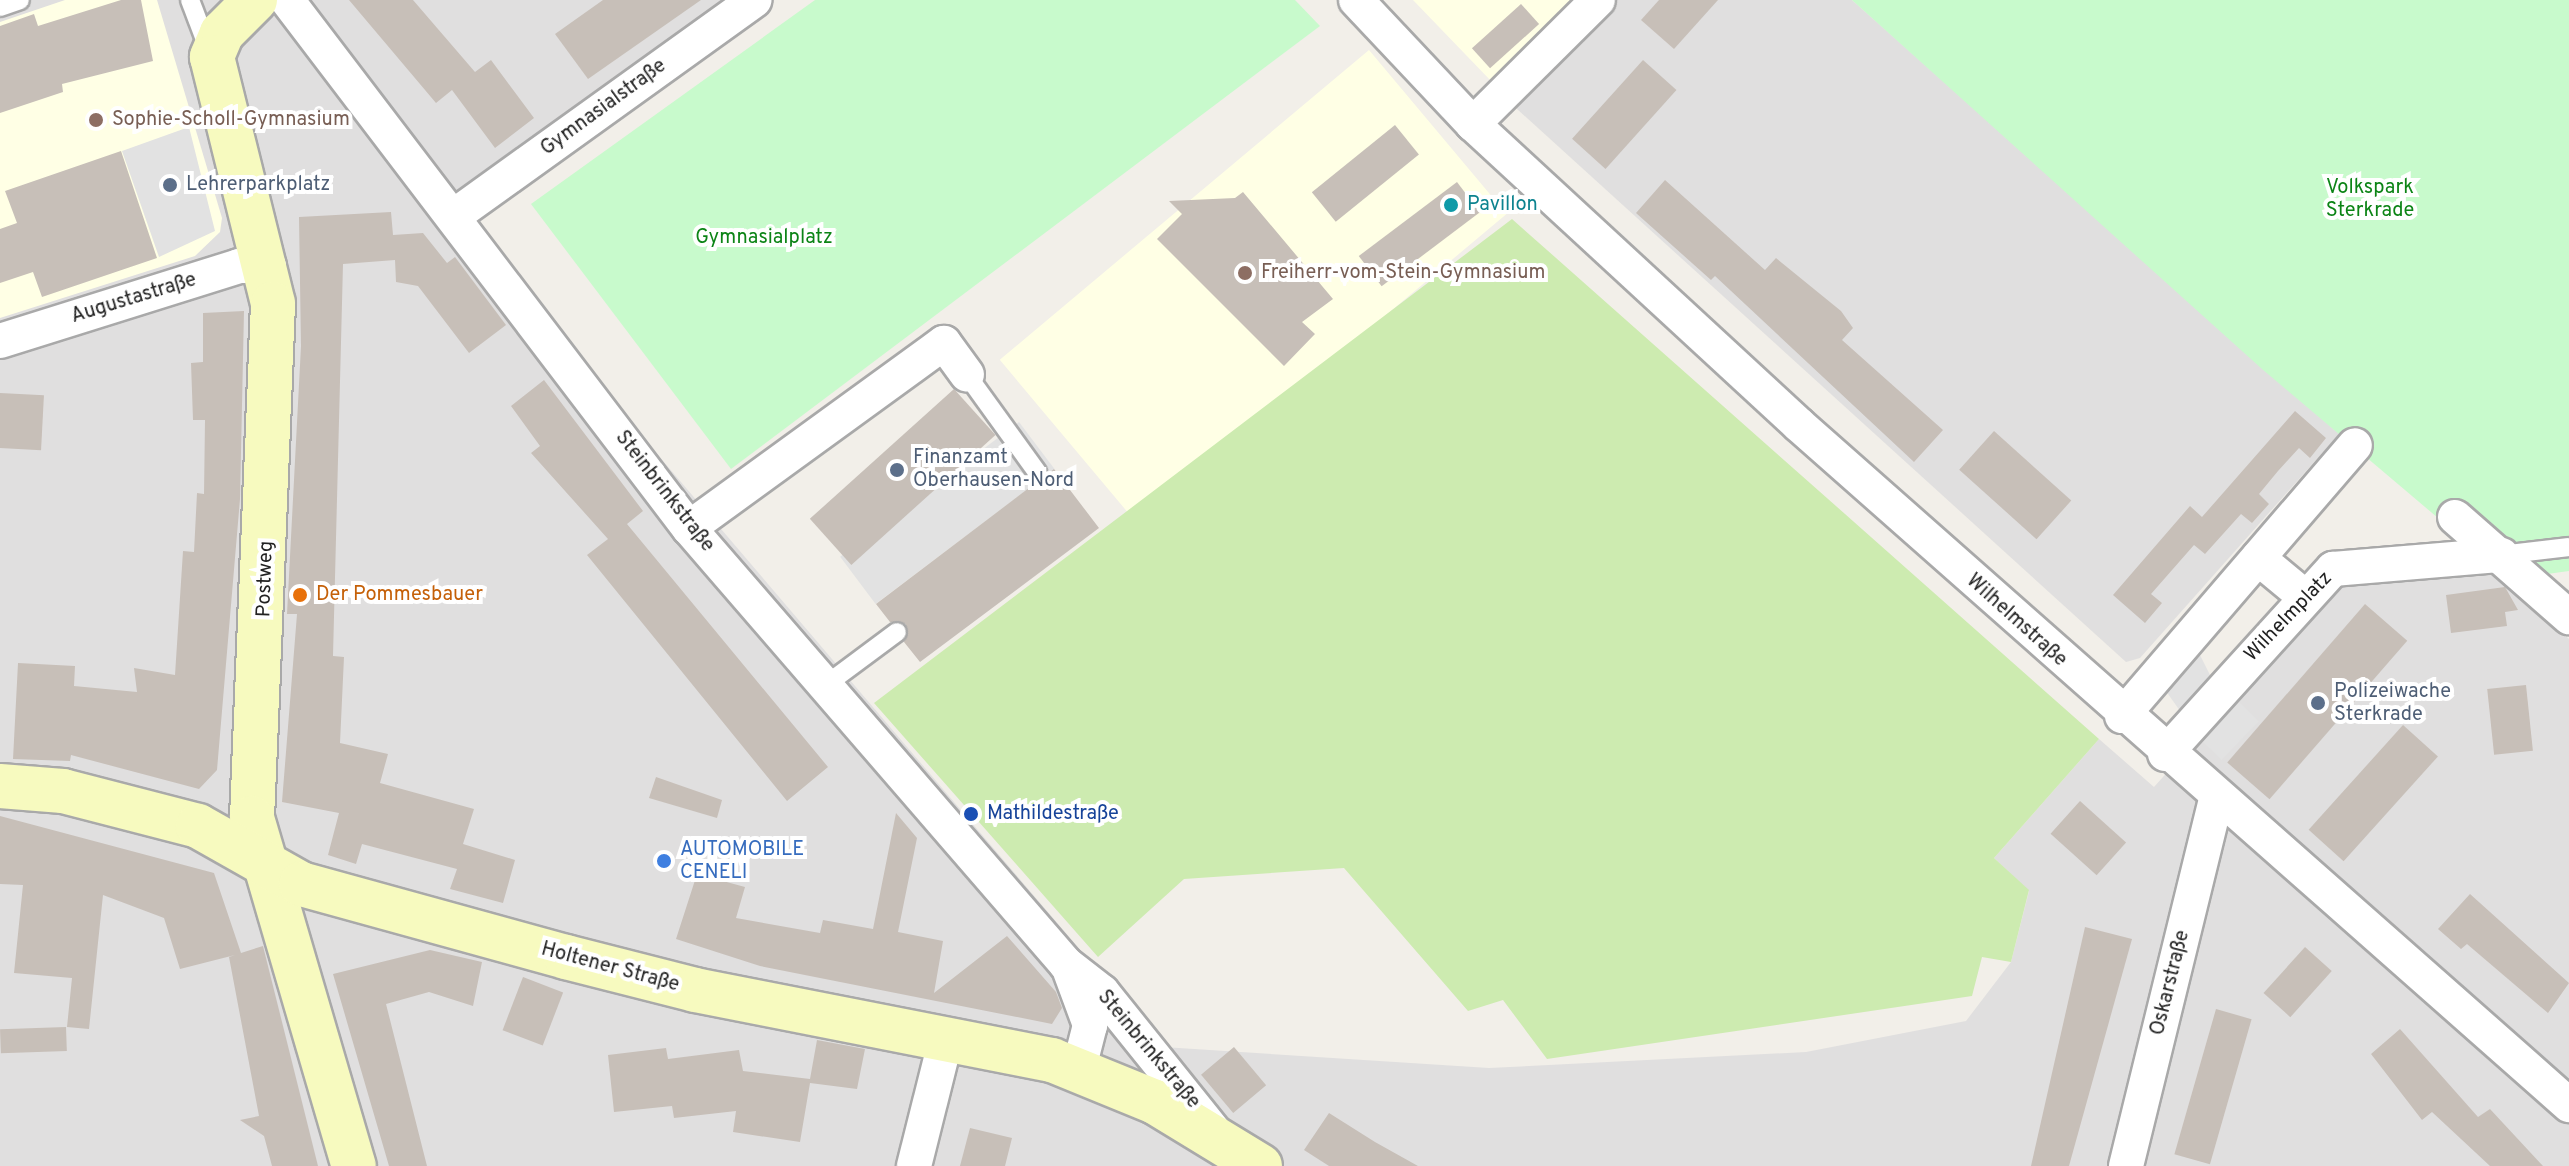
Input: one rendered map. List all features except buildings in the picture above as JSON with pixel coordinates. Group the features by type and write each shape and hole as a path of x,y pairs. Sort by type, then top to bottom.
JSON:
{"main road":[{"path":"212,57 222,33 255,0"},
{"name":"Postweg","path":"212,57 269,266 275,352 252,818 354,1166"},
{"name":"Holtener Straße","path":"0,786 63,791 198,826 266,866 343,896 680,986 1079,1068 1155,1102 1260,1166"}],"street":[{"name":"Steinbrinkstraße","path":"287,0 689,528 823,687 1066,964 1102,992 1222,1144"},
{"name":"Gymnasialstraße","path":"454,216 755,0"},
{"name":"Wilhelmstraße","path":"1356,0 1473,124 2122,716 2569,1105"},
{"path":"1473,124 1598,0"},
{"name":"Augustastraße","path":"0,341 239,266 269,266"},
{"path":"689,528 944,343 967,375"},
{"path":"2122,716 2355,445"},
{"path":"2455,517 2569,617"},
{"name":"Wilhelmplatz","path":"2165,754 2304,596 2333,569 2501,555"},
{"path":"2258,558 2304,596"},
{"name":"Oskarstraße","path":"2126,1166 2216,800"},
{"name":"Steinbrinkstraße","path":"1066,964 1088,1008 1079,1068"},
{"path":"914,1166 946,1039"}],"lane":[{"path":"0,7 20,0"},
{"path":"190,0 212,57"},
{"path":"967,375 1037,472"},
{"path":"2501,555 2569,547"},
{"path":"823,687 897,632"}],"shaded area":[{"path":"0,0 754,0 454,216 1163,1047 1489,1068 1806,1052 1966,1021 2011,962 2029,891 1994,858 2099,739 2154,787 2329,592 2347,583 2500,570 2569,639 2569,1166 0,1166"},
{"name":"Sophie-Scholl-Gymnasium","path":"65,0 157,0 222,218 220,232 195,256 0,318 0,22"},
{"path":"1413,0 1577,0 1492,82"},
{"path":"1613,0 1852,0 2339,434 2140,658 2126,662 1517,109 1515,101"},
{"name":"Freiherr-vom-Stein-Gymnasium","path":"1369,50 1507,214 1137,524 1000,360"},
{"name":"Lehrerparkplatz","path":"189,127 215,231 159,257 122,151"},
{"path":"1019,422 1055,469 876,604 840,557"},
{"path":"2191,637 2219,693 2190,725 2156,677"},
{"path":"2236,699 2259,721 2222,760 2198,738"}],"green space":[{"name":"Gymnasialplatz","path":"815,0 1295,0 1320,26 731,469 531,204"},
{"name":"Volkspark Sterkrade","path":"1852,0 2569,0 2569,571 2547,574 2471,511 2438,518 2262,369"},
{"path":"1512,219 2099,739 1994,858 2029,890 2011,962 1982,957 1972,996 1547,1059 1503,1000 1468,1011 1344,868 1184,879 1098,957 874,703"}],"place":[{"name":"Sophie-Scholl-Gymnasium","path":"96,120"},
{"name":"Lehrerparkplatz","path":"170,185"},
{"name":"Pavillon","path":"1451,205"},
{"name":"Freiherr-vom-Stein-Gymnasium","path":"1245,273"},
{"name":"Finanzamt Oberhausen-Nord","path":"897,470"},
{"name":"Der Pommesbauer","path":"300,595"},
{"name":"Polizeiwache Sterkrade","path":"2318,703"},
{"name":"Mathildestraße","path":"971,814"},
{"name":"AUTOMOBILE CENELI","path":"664,861"}]}
